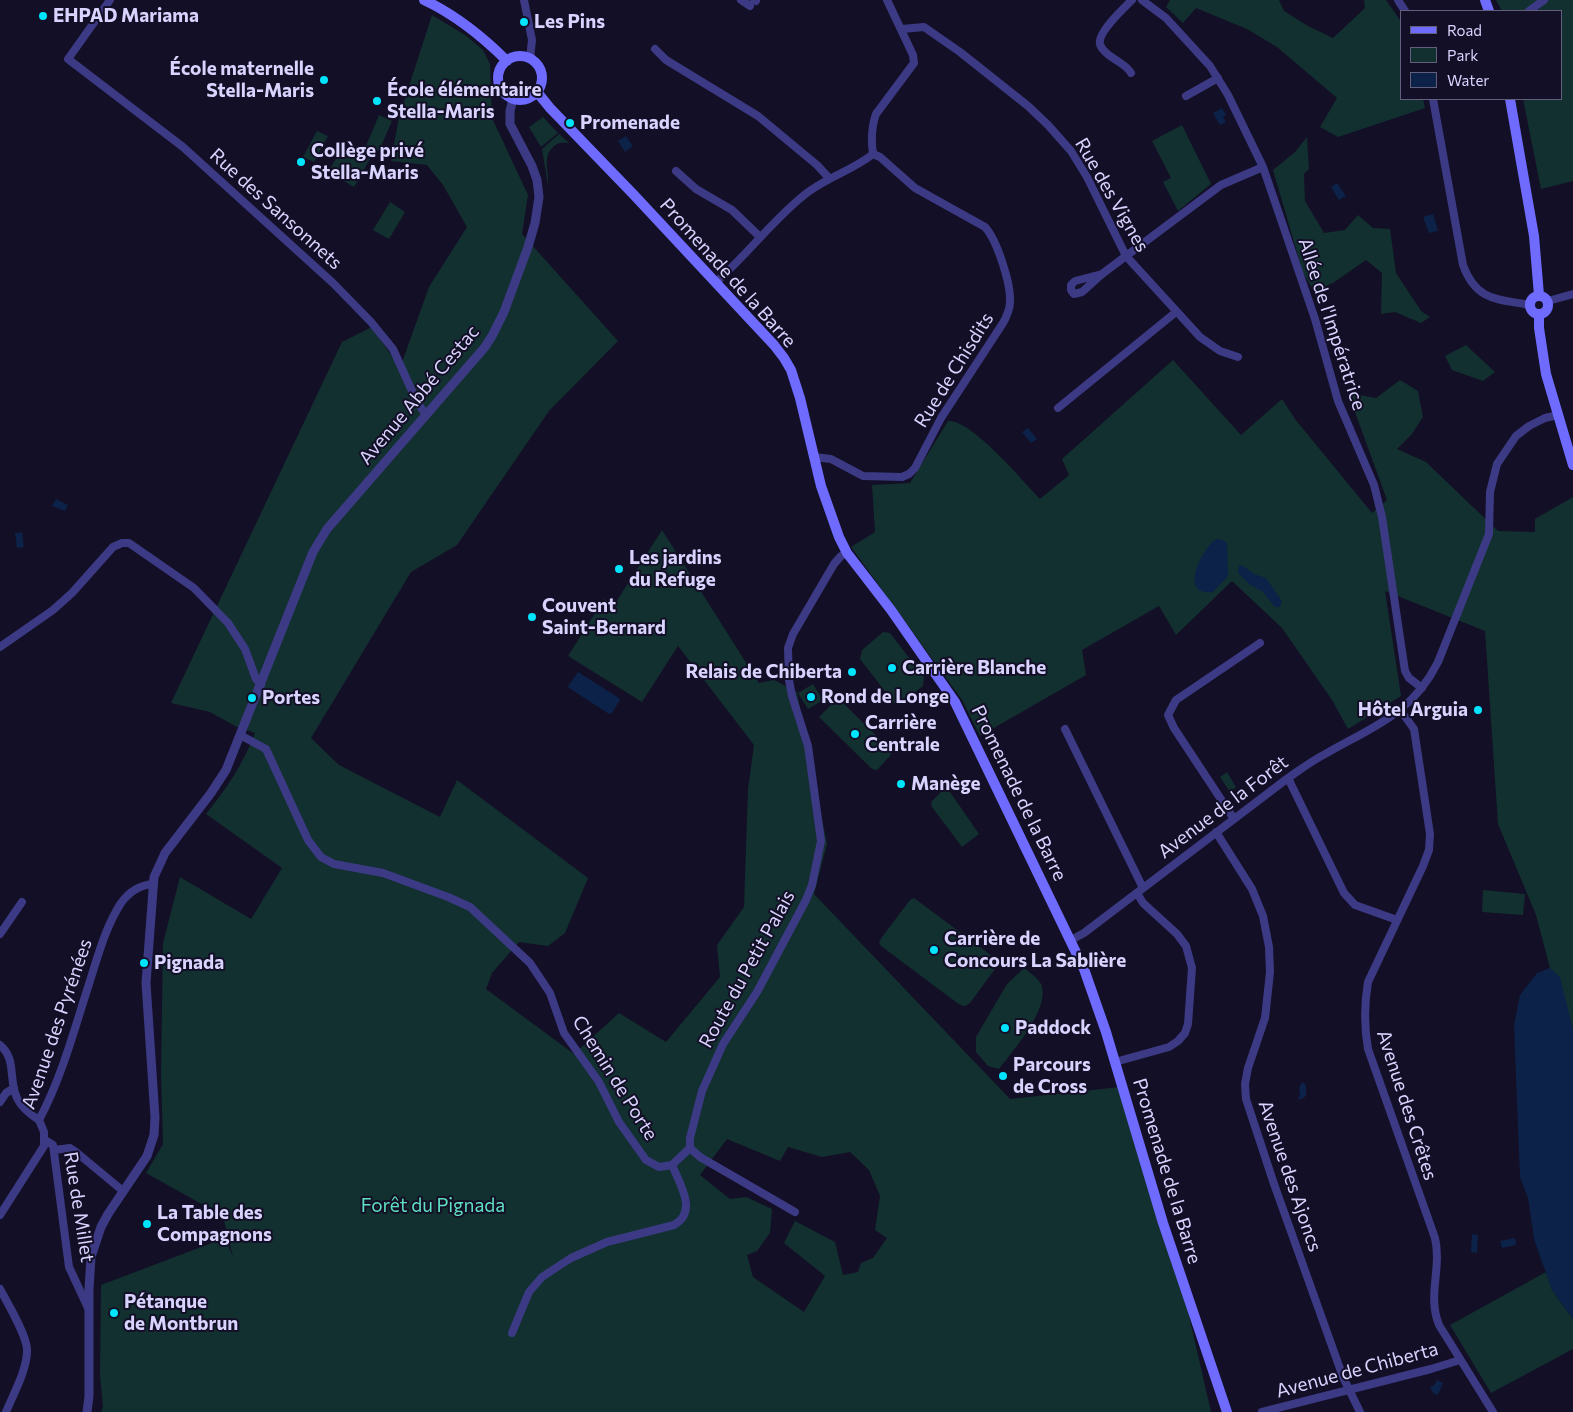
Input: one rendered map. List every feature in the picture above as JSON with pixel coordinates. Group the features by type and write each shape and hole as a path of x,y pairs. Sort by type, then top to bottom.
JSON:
{"main road":[{"path":"424,0 454,15 481,35 507,61"},
{"path":"518,56 530,59 539,68 541,74 540,86 536,92 526,99 513,99 502,91 499,85 499,72 507,61 518,56"},
{"name":"Promenade de la Barre","path":"536,92 774,345 791,370 800,398 824,495 846,553 891,610 955,702 1084,969 1115,1062 1163,1223 1227,1412"},
{"path":"1510,100 1543,298 1548,308 1539,314 1533,312 1530,305 1532,298 1543,298"},
{"path":"1539,314 1539,328 1546,374 1573,465"}],"street":[{"name":"Rue des Sansonnets","path":"110,0 68,59 183,147 333,283 371,322 393,349 417,402 427,414"},
{"path":"524,0 532,40 530,59"},
{"path":"741,0 753,2"},
{"path":"715,283 804,195 829,178 873,154 871,142 876,114 914,63 913,55 902,29 887,0"},
{"path":"1131,73 1128,68 1104,51 1099,40 1104,30 1132,0"},
{"name":"Allée de l'Impératrice","path":"1142,0 1166,18 1210,66 1228,95 1263,167 1315,319 1338,401 1374,485 1382,517 1405,671 1409,678 1422,688"},
{"path":"1530,10 1544,0"},
{"name":"Rue des Vignes","path":"902,29 924,27 960,52 1028,106 1048,125 1071,152 1087,177 1126,256 1200,337 1220,351 1238,357"},
{"path":"655,49 666,60 758,116 824,171 829,178"},
{"path":"1186,96 1218,78"},
{"name":"Avenue Abbé Cestac","path":"87,1412 89,1396 90,1264 93,1248 100,1227 147,1156 154,1134 155,1117 146,983 153,884 156,870 165,853 226,770 313,552 327,529 492,336 528,247 535,223 538,197 537,180 532,166 510,124 510,111 513,99"},
{"path":"1433,100 1463,265 1468,278 1479,290 1489,296 1501,301 1530,305"},
{"name":"Rue de Chisdits","path":"814,457 831,459 864,476 902,477 909,474 915,468 941,418 1003,324 1010,307 1009,289 996,244 991,234 985,228 915,188 873,154"},
{"path":"1102,274 1221,185 1263,167"},
{"path":"676,171 696,189 732,210 760,237"},
{"path":"1543,298 1573,294"},
{"path":"1058,408 1176,312"},
{"path":"1401,711 1422,688 1438,662 1489,534 1490,492 1497,464 1522,431 1536,422 1558,415"},
{"path":"0,647 53,610 72,593 113,547 122,543 129,543 194,588 228,623 245,649 256,679 261,685"},
{"name":"Route du Petit Palais","path":"690,1148 690,1138 702,1091 722,1044 757,992 806,900 812,885 821,842 808,746 792,696 789,680 788,648 793,634 834,564 846,553"},
{"path":"1234,818 1174,728 1168,714 1176,700 1260,643"},
{"name":"Avenue de la Forêt","path":"1071,940 1084,933 1288,778 1316,759 1401,711"},
{"name":"Avenue des Crêtes","path":"1401,711 1414,729 1430,834 1423,866 1368,982 1365,996 1364,1027 1368,1048 1435,1238 1437,1260 1433,1300 1436,1315 1460,1360 1493,1412"},
{"path":"1065,729 1144,888"},
{"name":"Chemin de Porte","path":"240,736 266,749 308,840 321,857 334,864 383,873 470,907 530,963 550,994 564,1033 599,1082 619,1122 646,1160 659,1167 672,1165"},
{"path":"1288,778 1344,893 1355,905 1397,920"},
{"name":"Avenue des Ajoncs","path":"1216,832 1252,889 1263,916 1268,948 1270,972 1265,1018 1248,1068 1245,1084 1246,1099 1343,1377 1360,1412"},
{"name":"Avenue des Pyrénées","path":"0,1215 41,1154 45,1140 40,1120 60,1074 105,933 122,902 135,889 153,884"},
{"path":"1115,1062 1169,1047 1182,1037 1188,1024 1192,968 1186,946 1177,934 1142,903 1136,893"},
{"path":"0,934 22,902"},
{"path":"0,1045 9,1056 16,1097 29,1113 40,1120"},
{"path":"0,1102 6,1093 14,1088"},
{"name":"Rue de Millet","path":"45,1140 53,1145 54,1150 69,1267 89,1311"},
{"path":"54,1150 70,1148 123,1191"},
{"path":"512,1333 529,1292 542,1277 571,1258 607,1242 681,1222 686,1211 686,1200 672,1165 690,1148 700,1157 795,1212"},
{"path":"0,1289 26,1341 28,1351 26,1364 6,1412"},
{"name":"Avenue de Chiberta","path":"1262,1412 1460,1360"}],"green space":[{"path":"1170,0 1279,0 1284,11 1308,26 1333,38 1365,8 1364,0 1386,0 1400,20 1400,100 1423,100 1425,108 1338,137 1320,127 1337,98 1277,47 1247,29 1196,8 1183,23 1166,7"},
{"path":"1496,0 1540,0 1525,10 1501,10"},
{"path":"1548,0 1573,0 1573,181 1541,189 1523,100 1563,100 1563,10 1538,10"},
{"name":"Forêt du Pignada","path":"432,15 465,35 483,50 490,64 492,118 528,195 522,234 618,341 549,411 457,545 411,572 311,738 339,765 440,817 457,780 588,878 565,933 548,946 519,942 492,973 486,989 574,1054 619,1013 666,1042 720,977 717,945 744,907 748,789 754,745 678,646 642,702 568,656 604,599 614,605 662,530 759,683 774,680 797,692 827,844 814,894 1010,1099 1120,1087 1174,1250 1211,1412 101,1412 103,1407 100,1375 101,1285 225,1238 233,1257 223,1216 146,1173 163,1144 161,1073 163,943 180,877 251,919 282,868 206,814 234,775 246,755 255,733 235,726 210,712 171,703 342,342 372,327 400,368 429,287 467,227 443,185 427,165 391,161 399,117","holes":["727,1139 780,1161 788,1147 822,1157 850,1152 869,1170 880,1196 875,1230 887,1238 873,1258 861,1263 858,1272 843,1275 835,1242 795,1221 784,1243 825,1276 804,1312 753,1277 747,1255 757,1251 770,1233 772,1209 746,1197 730,1199 700,1175"]},
{"path":"379,115 392,121 379,151 366,146"},
{"path":"543,117 558,133 541,147 529,127"},
{"path":"1182,125 1211,184 1178,211 1163,182 1171,178 1152,141"},
{"path":"317,131 328,136 314,162 303,157"},
{"path":"559,134 569,143 563,142 554,146 548,155 548,185 542,149"},
{"path":"1307,137 1309,169 1304,174 1305,201 1324,233 1345,230 1358,215 1373,228 1390,229 1396,273 1421,311 1430,317 1421,323 1395,312 1381,314 1382,273 1366,260 1333,283 1314,291 1303,273 1273,170 1295,152"},
{"path":"344,145 370,159 354,187 328,172"},
{"path":"390,202 405,212 389,239 373,230"},
{"path":"1466,345 1495,372 1483,381 1452,370 1445,356"},
{"path":"1173,360 1241,435 1282,399 1295,419 1372,513 1387,500 1348,393 1376,398 1400,380 1418,391 1423,417 1412,434 1397,449 1426,462 1498,531 1535,532 1535,519 1573,497 1573,1312 1524,994 1550,968 1536,915 1498,824 1485,631 1385,591 1401,696 1348,729 1332,700 1282,628 1232,581 1176,635 1159,606 1082,650 1086,675 980,736 962,700 851,547 875,532 872,485 910,483 948,421 958,423 983,440 1040,499 1069,475 1062,459"},
{"name":"Carrière Blanche","path":"883,632 890,633 924,677 923,686 900,704 894,703 860,659 862,650"},
{"name":"Rond de Longe","path":"813,684 823,700 808,709 798,693"},
{"name":"Carrière Centrale","path":"838,698 892,751 890,756 877,770 872,769 819,717"},
{"path":"1227,772 1236,787 1230,792 1220,777"},
{"path":"948,789 979,834 962,847 932,807 931,802 943,790"},
{"path":"1483,890 1525,894 1523,915 1482,912"},
{"name":"Carrière de Concours La Sablière","path":"914,898 988,953 997,962 995,969 970,1003 965,1006 960,1005 881,946 879,942 910,900"},
{"name":"Paddock","path":"1024,968 1036,977 1041,984 1043,994 1041,1005 1029,1029 999,1069 988,1066 976,1052 976,1037 1007,984"},
{"path":"1546,1272 1552,1290 1573,1319 1573,1349 1491,1393 1450,1325"}],"water":[{"path":"1222,108 1226,115 1223,117 1226,122 1220,125 1213,113"},
{"path":"626,136 633,146 625,152 618,141"},
{"path":"1337,183 1346,196 1339,200 1331,187"},
{"path":"1433,214 1438,231 1429,233 1423,217"},
{"path":"1028,428 1037,439 1031,443 1022,432"},
{"path":"56,499 68,505 65,511 52,506"},
{"path":"22,532 24,547 17,548 15,533"},
{"path":"1216,539 1227,543 1228,576 1213,592 1202,591 1197,587 1195,580 1196,571 1204,552"},
{"path":"1242,565 1254,574 1266,578 1282,601 1280,607 1275,607 1262,591 1250,585 1238,573 1239,566"},
{"path":"578,672 619,698 620,700 612,713 609,714 569,688 568,686"},
{"path":"1550,968 1560,977 1573,1029 1573,1319 1552,1290 1534,1239 1528,1198 1520,1177 1514,1025 1520,995 1537,973"},
{"path":"1302,1082 1306,1085 1306,1095 1298,1100 1299,1088"},
{"path":"1472,1234 1478,1235 1477,1253 1471,1252"},
{"path":"1515,1238 1516,1245 1502,1248 1500,1241"},
{"path":"1437,1380 1443,1383 1438,1395 1433,1393 1430,1388"}],"place":[{"name":"EHPAD Mariama","path":"43,16"},
{"name":"Les Pins","path":"524,22"},
{"name":"École maternelle Stella-Maris","path":"324,80"},
{"name":"École élémentaire Stella-Maris","path":"377,101"},
{"name":"Promenade","path":"570,123"},
{"name":"Collège privé Stella-Maris","path":"301,162"},
{"name":"Les jardins du Refuge","path":"619,569"},
{"name":"Couvent Saint-Bernard","path":"532,617"},
{"name":"Carrière Blanche","path":"892,668"},
{"name":"Relais de Chiberta","path":"852,672"},
{"name":"Rond de Longe","path":"811,697"},
{"name":"Portes","path":"252,698"},
{"name":"Hôtel Arguia","path":"1478,710"},
{"name":"Carrière Centrale","path":"855,734"},
{"name":"Manège","path":"901,784"},
{"name":"Carrière de Concours La Sablière","path":"934,950"},
{"name":"Pignada","path":"144,963"},
{"name":"Paddock","path":"1005,1028"},
{"name":"Parcours de Cross","path":"1003,1076"},
{"name":"La Table des Compagnons","path":"147,1224"},
{"name":"Pétanque de Montbrun","path":"114,1313"}]}
